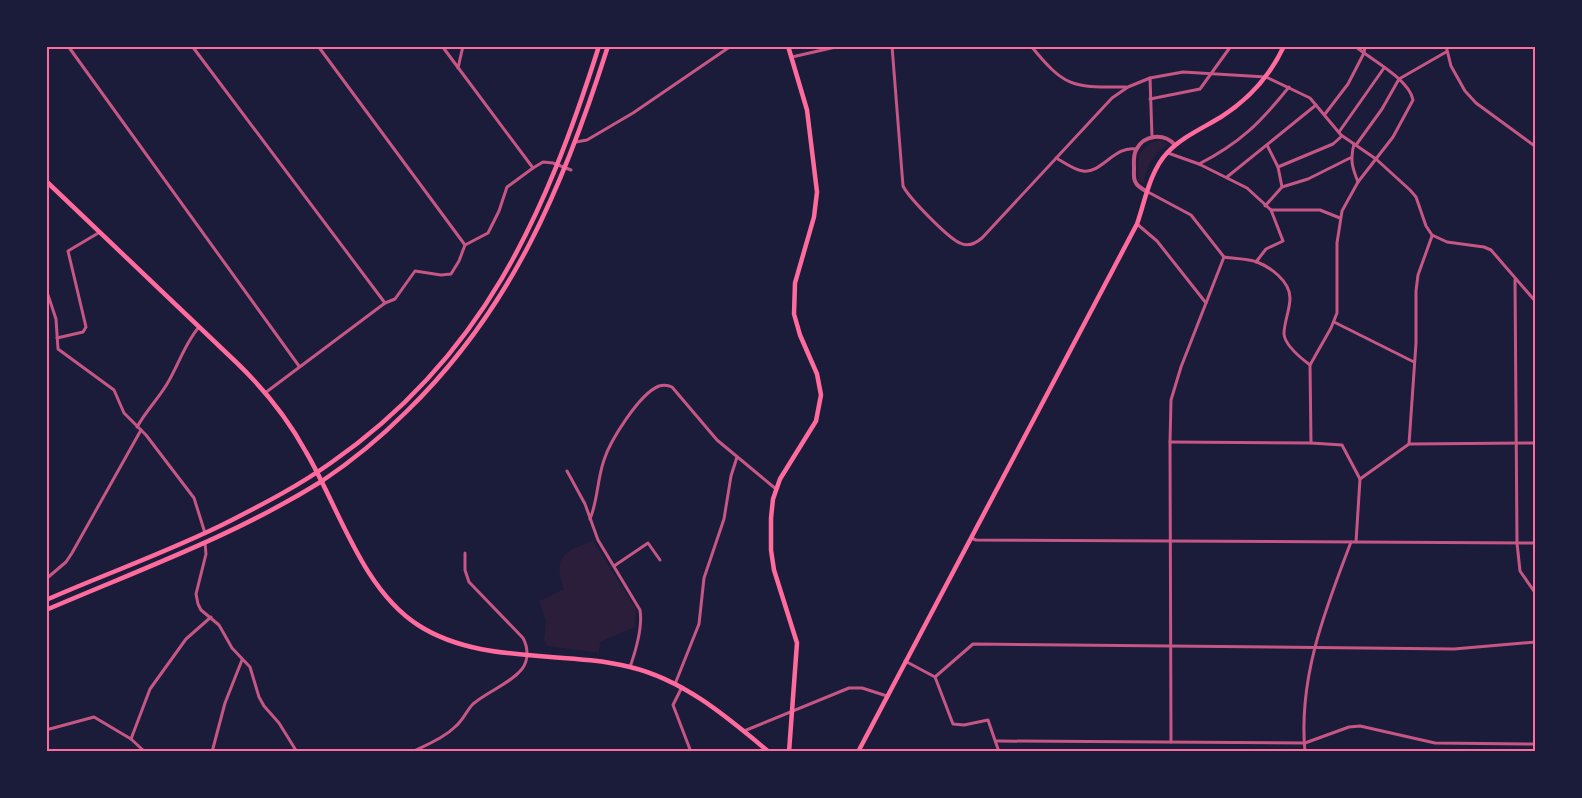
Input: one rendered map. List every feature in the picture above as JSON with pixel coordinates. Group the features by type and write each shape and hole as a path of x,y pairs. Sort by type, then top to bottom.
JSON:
{"main road":[{"path":"46,600 205,533 250,511 317,472 368,434 428,378 490,300 517,254 558,165 599,46"},
{"path":"46,610 205,542 267,512 322,481 390,428 435,383 466,347 496,304 524,257 569,169 608,46"},
{"path":"788,46 807,110 817,192 814,218 795,283 793,303 796,325 817,374 821,395 816,421 785,469 776,489 771,518 772,559 797,642 789,752"},
{"path":"858,752 969,538 1026,436 1137,224 1155,171 1175,145 1233,109 1250,94 1266,77 1284,46"},
{"path":"46,181 265,393 288,423 317,472 373,581 406,617 456,643 475,648 630,667 681,687 706,703 769,752"}],"street":[{"path":"68,46 299,366"},
{"path":"192,46 385,303"},
{"path":"318,46 465,245"},
{"path":"442,46 533,168"},
{"path":"458,68 463,46"},
{"path":"576,142 588,140 732,46"},
{"path":"790,57 840,46"},
{"path":"892,46 903,186 915,203 959,243 973,244 982,238 1101,108 1128,87 1150,78 1183,72 1266,77 1310,98 1342,136 1376,159 1416,197 1426,226 1432,235 1447,242 1491,250 1536,302"},
{"path":"1031,46 1047,66 1066,81 1082,86 1128,87"},
{"path":"1150,99 1195,92 1204,86 1232,46"},
{"path":"1311,443 1311,365 1334,322 1338,304 1336,243 1340,218 1358,182 1394,137 1413,100 1410,91 1399,79 1354,46"},
{"path":"1325,114 1348,84 1364,53 1365,46"},
{"path":"1446,46 1446,52 1465,91 1476,104 1536,147"},
{"path":"1358,182 1350,158 1355,144 1382,109 1399,79 1446,52"},
{"path":"1339,132 1384,68"},
{"path":"1150,78 1152,137"},
{"path":"1198,164 1229,148 1245,135 1262,120 1289,87"},
{"path":"1227,177 1316,105"},
{"path":"1056,158 1080,171 1087,171 1124,150 1136,149 1152,137 1163,136 1175,145"},
{"path":"1278,167 1333,144 1342,136"},
{"path":"1267,145 1278,167 1282,187"},
{"path":"1136,149 1135,181 1148,192 1191,215 1224,257 1256,262 1277,274 1283,281 1290,298 1284,335 1287,343 1311,365"},
{"path":"1167,153 1198,164 1247,188 1270,210 1283,241 1266,249 1256,262"},
{"path":"1264,206 1282,187 1308,179 1350,158"},
{"path":"265,393 385,303 395,299 415,271 441,275 451,274 465,245 488,233 507,187 543,162 569,169"},
{"path":"1270,210 1320,210 1340,218"},
{"path":"1137,224 1157,241 1206,303"},
{"path":"57,338 83,332 86,327 68,251 100,232"},
{"path":"1408,444 1416,344 1416,291 1418,275 1432,235"},
{"path":"1171,741 1171,400 1180,367 1224,257"},
{"path":"1515,279 1517,543 1520,571 1536,594"},
{"path":"46,289 56,319 58,349 114,390 124,413 139,428 194,498 205,533"},
{"path":"1334,322 1414,362"},
{"path":"46,579 66,562 72,553 148,408 166,385 199,327"},
{"path":"590,519 608,449 640,401 658,386 672,387 709,431 776,489"},
{"path":"1170,442 1342,445 1360,479 1356,542"},
{"path":"1360,479 1408,444 1536,443"},
{"path":"675,684 699,624 704,578 724,519 731,476 737,457"},
{"path":"567,471 580,495 598,540 640,610 638,639 630,667"},
{"path":"969,538 976,540 1171,543 1536,543"},
{"path":"205,542 206,554 196,599 201,610 219,625 232,648 250,668 264,706 279,723 297,752"},
{"path":"1305,752 1304,714 1314,648 1351,542"},
{"path":"614,566 648,543 660,560"},
{"path":"412,752 438,740 457,726 472,705 522,668 527,654 526,644 518,632 478,594 469,582 465,570 465,554"},
{"path":"131,739 150,689 186,639 211,617"},
{"path":"934,677 973,644 1454,649 1536,642"},
{"path":"212,752 225,703 242,660"},
{"path":"905,660 934,677 940,687 953,724 964,725 988,720 999,752"},
{"path":"681,687 673,705 691,752"},
{"path":"744,732 849,688 862,688 887,696"},
{"path":"46,730 94,717 131,739 145,752"},
{"path":"997,741 1305,743 1349,727 1360,726 1436,743 1536,744"}],"shaded area":[{"path":"1160,140 1168,144 1151,161 1144,183 1142,183 1138,180 1139,154 1150,143"},
{"path":"593,541 636,609 635,627 600,642 599,653 548,646 544,640 546,620 539,601 564,589 559,569 563,557 575,548"}]}
